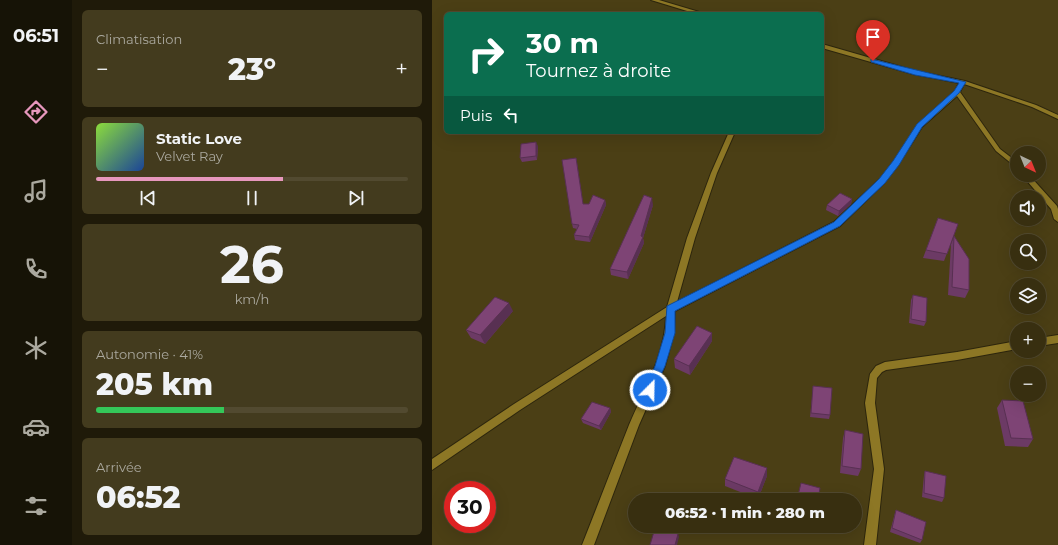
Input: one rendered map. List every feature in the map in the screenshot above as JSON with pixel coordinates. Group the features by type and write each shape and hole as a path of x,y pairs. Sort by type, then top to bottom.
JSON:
{"street":[{"path":"653,0 696,12"},
{"path":"824,47 915,73 963,82 1034,106 1058,118"},
{"path":"432,465 517,407 671,309 837,224 882,181 896,163 920,126 957,92 963,82"},
{"path":"957,92 998,150 1010,160"},
{"path":"588,545 634,425 660,366 670,333 671,309 691,238 714,173 731,134"},
{"path":"1031,182 1054,208 1058,219"},
{"path":"1046,341 1058,339"},
{"path":"870,545 879,469 870,402 874,377 879,369 885,366 957,356 1010,346"}],"building":[{"path":"536,142 536,156 520,158 521,144"},
{"path":"576,158 583,204 589,204 593,195 605,200 589,237 574,235 579,225 572,224 562,160"},
{"path":"840,193 852,199 839,211 827,205"},
{"path":"644,195 652,198 641,236 643,237 627,272 610,269"},
{"path":"938,218 958,224 947,254 926,250"},
{"path":"954,236 969,259 969,290 952,287"},
{"path":"913,295 927,298 926,322 911,319"},
{"path":"495,297 509,303 480,335 466,330"},
{"path":"697,326 712,333 689,366 674,359"},
{"path":"813,386 832,388 830,415 811,413"},
{"path":"1002,400 1010,400 1010,402 1023,402 1033,439 1011,438"},
{"path":"592,402 610,408 599,426 581,419"},
{"path":"845,430 863,434 861,469 842,466"},
{"path":"734,457 767,468 758,492 725,479"},
{"path":"925,471 946,476 944,498 924,493"},
{"path":"801,483 820,488 819,493 799,493"},
{"path":"896,510 926,522 922,540 892,528"},
{"path":"654,533 678,534 675,545 650,545"}],"route":[{"path":"650,390 660,366 670,333 671,309 783,250 837,224 882,181 896,163 920,126 930,114 957,92 963,82 915,73 873,61"}]}
